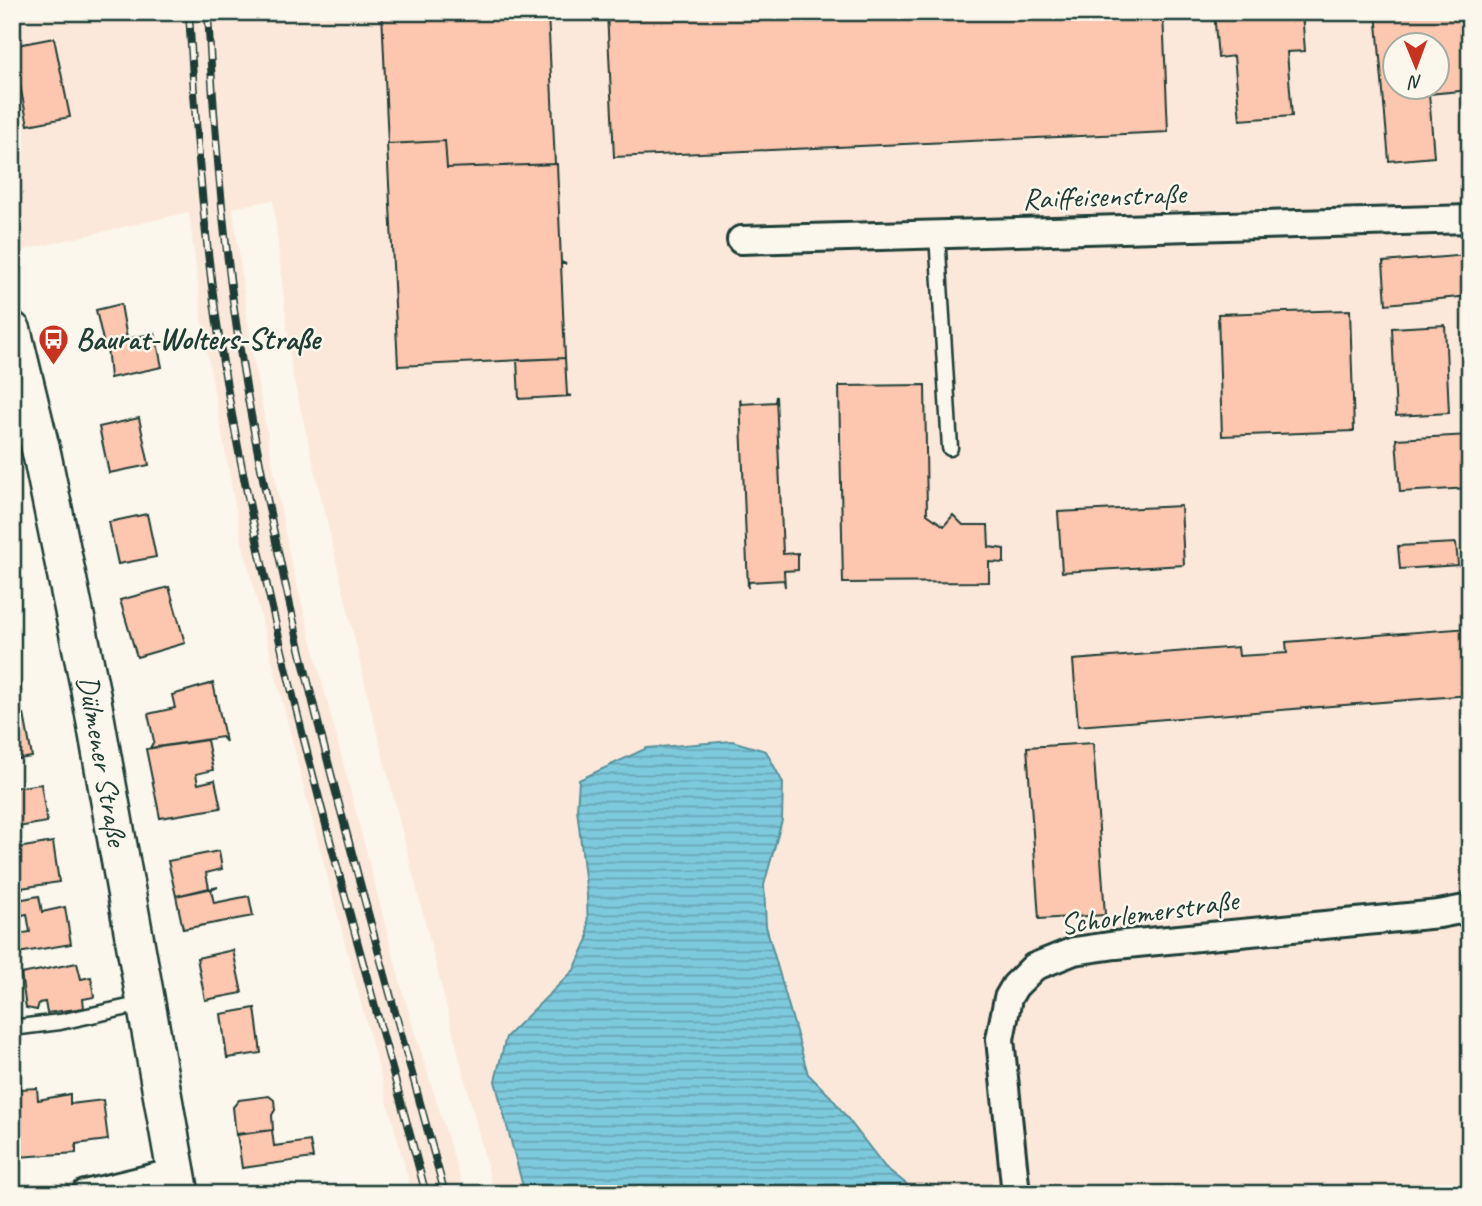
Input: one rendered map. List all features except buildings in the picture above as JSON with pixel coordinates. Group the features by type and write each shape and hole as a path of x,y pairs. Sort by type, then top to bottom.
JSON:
{"street":[{"name":"Raiffeisenstraße","path":"741,240 1470,219"},
{"name":"Dülmener Straße","path":"12,331 42,455 90,689 178,1183"},
{"name":"Schorlemerstraße","path":"1016,1194 1001,1024 1015,986 1034,967 1074,951 1116,945 1439,914 1470,908"},
{"path":"85,1194 178,1183"}],"lane":[{"path":"937,234 950,448"},
{"path":"12,1028 60,1022 148,1003"}],"shaded area":[{"path":"12,12 1470,12 1470,1194 494,1194 371,709 292,373 273,200 233,208 251,346 289,554 403,993 465,1194 412,1194 309,808 241,538 204,336 189,212 19,251 12,219"}],"water":[{"path":"732,741 766,751 783,783 782,820 764,885 766,926 808,1074 831,1097 885,1167 919,1194 525,1194 495,1081 506,1037 574,970 588,939 587,895 577,809 579,780 647,748"}],"railway":[{"path":"189,12 198,151 212,289 245,484 291,688 426,1194"},
{"path":"208,12 225,239 244,375 263,478 334,787 445,1194"}],"place":[{"name":"Baurat-Wolters-Straße","path":"53,366"}]}
